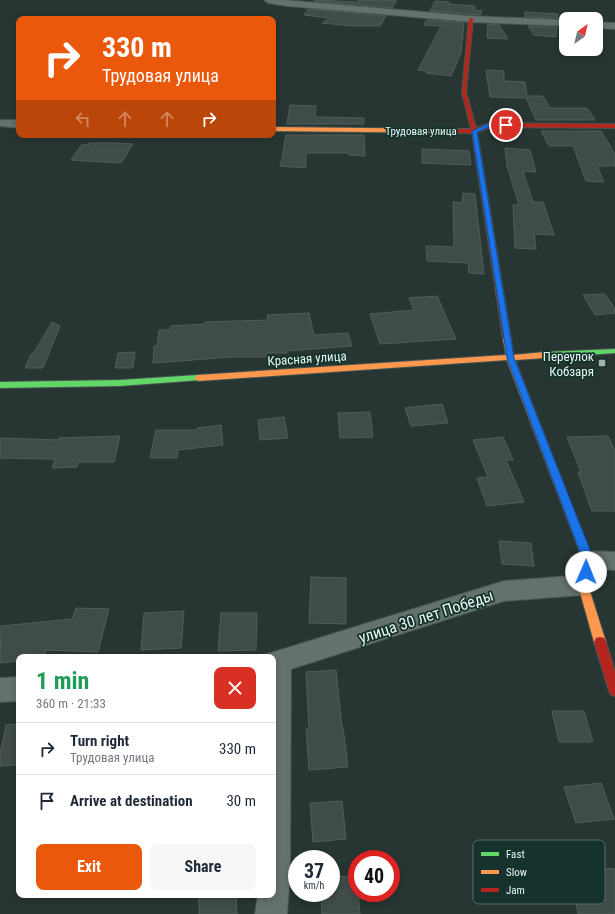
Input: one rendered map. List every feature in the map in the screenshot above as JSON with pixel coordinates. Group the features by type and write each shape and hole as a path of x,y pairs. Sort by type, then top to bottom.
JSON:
{"street":[{"path":"268,0 286,3 471,18 559,23"},
{"path":"471,18 464,92 474,131 510,358 588,560 583,585 615,691"},
{"path":"603,25 615,26"},
{"path":"0,123 16,124"},
{"name":"Трудовая улица","path":"276,129 474,131 490,124 615,126"},
{"name":"Красная улица","path":"0,385 120,383 615,351"},
{"path":"588,560 615,561"},
{"name":"улица 30 лет Победы","path":"276,663 504,591 583,585"},
{"path":"0,690 16,688"},
{"path":"271,914 273,898"}],"building":[{"path":"359,0 397,0 392,8 314,1 358,2"},
{"path":"435,1 449,2 448,4 475,6 474,10 482,11 480,15 430,11"},
{"path":"308,9 386,16 380,26 353,26 322,23 329,18 304,15"},
{"path":"525,12 558,14 558,18 525,17"},
{"path":"426,20 464,23 461,53 451,76 426,73 427,71 418,70 441,26 424,25"},
{"path":"488,24 499,25 508,39 487,38"},
{"path":"528,26 557,27 556,37 534,35"},
{"path":"486,70 504,71 504,81 525,82 527,96 543,96 550,108 587,108 595,120 536,120 526,98 490,97"},
{"path":"290,105 316,106 315,117 364,118 364,124 287,124"},
{"path":"541,131 601,131 615,154 615,166 597,166 604,182 586,181 573,146 549,146"},
{"path":"286,135 364,135 365,156 349,155 349,153 306,153 306,168 280,166"},
{"path":"89,143 133,144 121,163 71,160 82,144 89,145"},
{"path":"505,148 530,150 536,172 523,171 533,202 543,202 554,235 534,234 536,249 515,248 513,205 519,205 507,166"},
{"path":"422,149 469,151 471,165 422,163"},
{"path":"463,193 475,194 484,274 469,273 468,263 427,261 426,246 454,247 453,202 462,203"},
{"path":"605,294 615,309 615,313 595,315 583,295"},
{"path":"437,296 456,339 380,344 370,314 414,310 409,298"},
{"path":"309,313 314,335 348,333 352,346 287,351 287,353 266,353 266,357 232,357 153,363 154,346 157,346 159,330 170,330 171,326 205,324 206,322 268,320 267,315"},
{"path":"52,322 60,326 43,368 25,368 31,354 33,354"},
{"path":"135,352 133,368 115,368 118,353"},
{"path":"442,404 448,423 411,426 405,408"},
{"path":"370,412 373,437 340,438 338,413"},
{"path":"284,417 288,438 260,440 258,420"},
{"path":"221,425 223,445 178,450 177,458 150,458 156,430 198,430 197,428"},
{"path":"120,436 114,462 78,462 77,467 52,468 55,459 0,458 0,438 59,440 59,438"},
{"path":"608,436 615,451 615,511 592,511 578,472 581,472 567,437"},
{"path":"503,437 513,460 506,460 524,502 487,506 477,478 488,477 473,440"},
{"path":"499,541 531,543 534,566 502,564"},
{"path":"311,577 346,578 346,624 309,623"},
{"path":"76,608 109,609 98,652 46,650 45,654 16,654 16,661 0,663 1,626 72,619"},
{"path":"184,611 181,648 141,650 144,613"},
{"path":"221,613 257,613 256,650 218,651"},
{"path":"336,670 348,767 309,770 306,729 309,729 306,672"},
{"path":"552,711 584,711 593,742 559,742"},
{"path":"16,724 16,765 0,766 0,754 6,725"},
{"path":"601,783 614,819 576,823 564,787"},
{"path":"342,801 346,839 313,842 310,803"},
{"path":"605,868 615,869 615,914 578,914 576,904 605,904"},
{"path":"348,876 348,902 359,902 360,914 322,914 321,902 340,902 340,877"},
{"path":"199,898 236,898 237,914 199,914"}],"traffic: fast":[{"path":"545,355 615,351"},
{"path":"0,385 120,383 198,378"}],"traffic: slow":[{"path":"276,129 456,131"},
{"path":"507,339 510,358 588,560 583,585 600,642"},
{"path":"198,378 545,355"}],"traffic: jam":[{"path":"471,19 464,92 474,131 507,339"},
{"path":"456,131 474,131 490,125 615,126"},
{"path":"600,642 615,691"}],"place":[{"name":"Переулок Кобзаря","path":"602,363"}],"route":[{"path":"506,125 490,124 474,131 510,358 588,560 586,572"}]}
